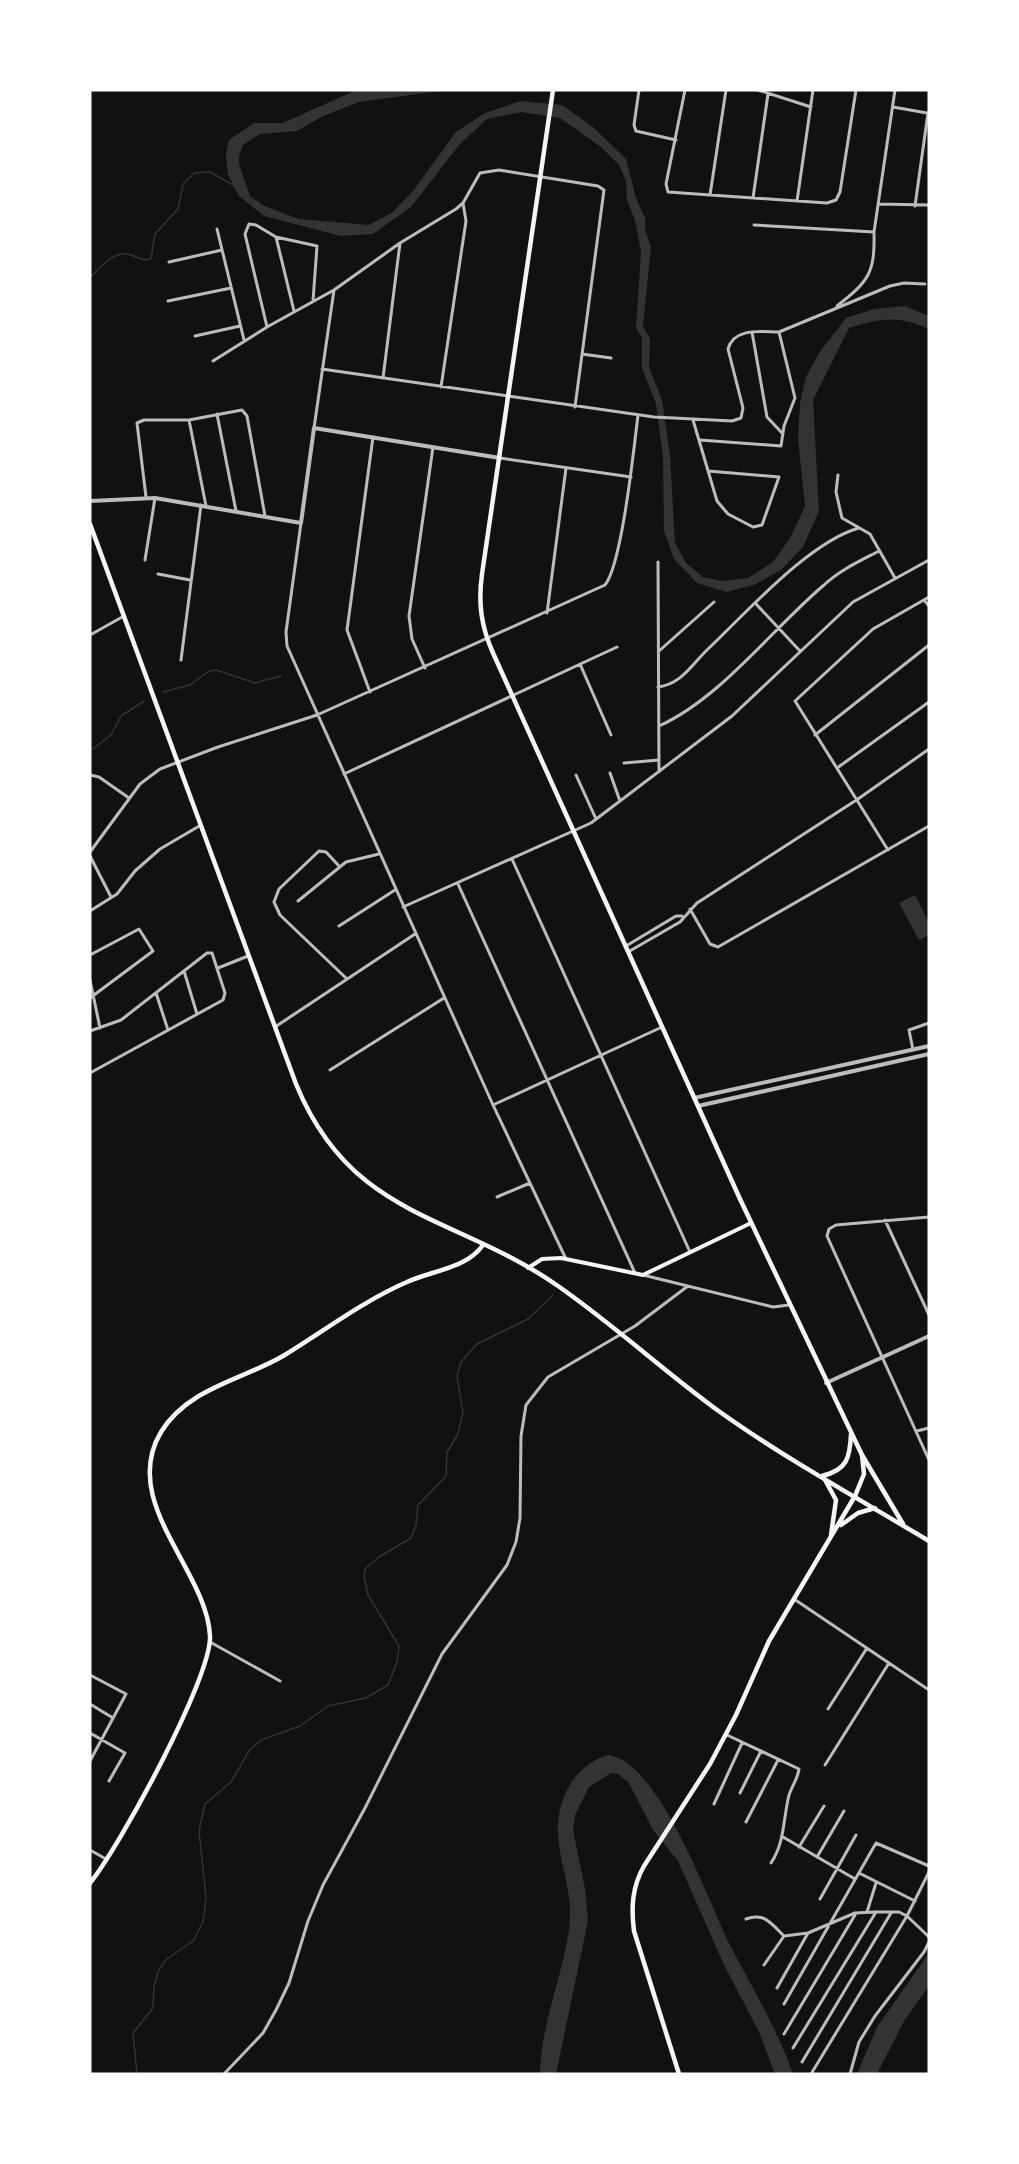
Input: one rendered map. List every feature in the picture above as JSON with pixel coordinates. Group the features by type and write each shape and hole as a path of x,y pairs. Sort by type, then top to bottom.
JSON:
{"main road":[{"path":"553,90 480,593 481,620 487,640 625,947 789,1305 862,1455 905,1526"},
{"path":"90,524 303,1100 320,1130 341,1158 365,1182 390,1199 528,1268 572,1296 722,1413 929,1540"},
{"path":"528,1268 542,1259 566,1259 643,1275 751,1223"},
{"path":"90,1883 108,1860 134,1815 206,1663 210,1642 203,1608 153,1498 150,1477 152,1458 166,1425 182,1408 202,1394 274,1361 365,1304 407,1282 468,1260 483,1245"},
{"path":"822,1476 837,1471 846,1464 851,1434"},
{"path":"679,2074 639,1951 632,1919 636,1882 727,1735 769,1641 855,1496 864,1474 862,1455"},
{"path":"822,1476 836,1500 830,1539"},
{"path":"836,1529 855,1515 875,1508"}],"street":[{"path":"639,90 634,125 636,131 676,140"},
{"path":"685,90 667,190 671,193 826,204 836,200 841,187 856,90"},
{"path":"710,195 726,90"},
{"path":"758,90 811,107"},
{"path":"797,201 813,90"},
{"path":"832,309 866,281 875,255 874,232 895,90"},
{"path":"753,198 768,94"},
{"path":"893,107 928,113 915,206"},
{"path":"213,362 244,340 334,290 400,243 463,203 476,177 484,171 499,170 601,186 605,193 575,406"},
{"path":"441,387 466,221 463,203"},
{"path":"878,204 929,205"},
{"path":"267,327 247,244 246,227 253,224 276,237 317,246 313,301"},
{"path":"754,225 874,232"},
{"path":"217,229 244,340"},
{"path":"276,237 294,311"},
{"path":"383,378 400,243"},
{"path":"169,262 222,250"},
{"path":"322,369 638,415 670,419 732,421 741,417 742,398 728,346 735,337 752,332 780,332 896,284 925,284"},
{"path":"168,301 231,288"},
{"path":"334,290 285,637 287,646 444,998 566,1259"},
{"path":"195,336 240,326"},
{"path":"752,332 767,417 782,433"},
{"path":"699,440 781,446 782,433 795,398 780,332"},
{"path":"582,354 611,358"},
{"path":"146,497 137,423 144,420 189,420 244,411 266,516"},
{"path":"217,414 236,511"},
{"path":"112,898 92,865 90,853 148,777 177,761 317,715 602,587 610,578 631,477 638,415"},
{"path":"181,660 190,579 203,505 189,420"},
{"path":"693,420 708,471 721,507 728,514 757,528 765,520 779,477 708,471"},
{"path":"314,428 631,477"},
{"path":"370,692 347,630 373,437"},
{"path":"424,668 412,639 408,616 433,447"},
{"path":"547,613 566,468"},
{"path":"838,474 836,492 839,511 847,522 870,534 894,578"},
{"path":"90,501 146,497 301,523"},
{"path":"145,560 155,498"},
{"path":"658,687 669,686 682,678 701,656 814,552 859,528"},
{"path":"659,726 693,706 834,577 879,551"},
{"path":"403,907 458,884 596,819 732,716 853,602 929,560"},
{"path":"658,562 659,772"},
{"path":"158,574 190,579"},
{"path":"888,850 795,702 873,629 929,597"},
{"path":"924,600 929,606"},
{"path":"658,651 714,602"},
{"path":"756,604 800,651"},
{"path":"90,635 124,616"},
{"path":"815,735 929,645"},
{"path":"344,774 617,647"},
{"path":"580,664 611,735"},
{"path":"837,768 929,702"},
{"path":"628,952 680,922 682,916 690,909 858,799 929,749"},
{"path":"624,763 659,760"},
{"path":"610,773 620,801"},
{"path":"90,775 99,777 130,798"},
{"path":"576,775 596,819"},
{"path":"90,911 112,898 160,849 202,825"},
{"path":"690,909 710,944 718,947 929,826"},
{"path":"339,866 326,852 320,851 279,889 274,902 280,915 346,978"},
{"path":"298,901 339,866 351,860 379,854"},
{"path":"512,859 690,1252"},
{"path":"458,884 634,1273"},
{"path":"339,926 395,890"},
{"path":"625,947 676,916 682,916"},
{"path":"90,955 139,928 153,951 92,997"},
{"path":"275,1027 415,934"},
{"path":"90,1031 116,1023 210,952 225,997 90,1073"},
{"path":"217,968 250,956"},
{"path":"184,971 197,1014"},
{"path":"90,980 100,1028"},
{"path":"156,993 168,1030"},
{"path":"330,1070 444,998"},
{"path":"913,1050 910,1028 929,1023"},
{"path":"493,1104 662,1027"},
{"path":"694,1098 929,1046"},
{"path":"698,1106 929,1054"},
{"path":"836,1067 838,1074"},
{"path":"758,1084 760,1092"},
{"path":"497,1197 530,1184"},
{"path":"929,1217 836,1225 829,1229 829,1241 929,1460"},
{"path":"885,1220 929,1315"},
{"path":"643,1275 773,1307 789,1305"},
{"path":"224,2074 269,2023 289,1983 323,1885 365,1808 442,1654 507,1565 516,1542 520,1518 521,1436 526,1405 548,1377 621,1335 688,1286"},
{"path":"826,1383 929,1336"},
{"path":"917,1431 929,1428"},
{"path":"794,1599 929,1690"},
{"path":"210,1642 237,1655 279,1682"},
{"path":"828,1709 867,1648"},
{"path":"825,1765 889,1663"},
{"path":"90,1675 126,1694 90,1761"},
{"path":"90,1704 113,1718"},
{"path":"90,1733 125,1753 109,1781"},
{"path":"727,1735 778,1760 797,1766 799,1772 790,1792 783,1823 783,1837 771,1863"},
{"path":"714,1804 742,1742"},
{"path":"740,1793 761,1751"},
{"path":"746,1822 778,1760"},
{"path":"799,1847 824,1806"},
{"path":"817,1857 844,1811"},
{"path":"820,1899 856,1835"},
{"path":"783,1837 855,1879"},
{"path":"784,2004 876,1843 929,1866"},
{"path":"90,1850 108,1860"},
{"path":"811,2074 907,1916 929,1872"},
{"path":"859,1873 915,1901"},
{"path":"867,1912 876,1883"},
{"path":"793,2048 876,1912"},
{"path":"764,1965 784,1936 808,1933 855,1913 876,1912 907,1916 929,1937"},
{"path":"784,2034 855,1913"},
{"path":"802,2062 891,1913"},
{"path":"746,1919 754,1916 764,1917 784,1936"},
{"path":"777,1988 808,1933"},
{"path":"850,2074 859,2042 875,2016 924,1952 929,1942"}],"shaded area":[{"path":"447,90 359,102 323,116 297,131 260,134 243,145 239,156 239,164 250,196 264,206 299,219 369,225 393,212 413,191 456,132 485,113 521,101 562,105 593,127 626,159 636,198 645,218 645,230 651,247 643,326 650,339 649,367 662,400 670,455 675,543 686,563 703,577 722,581 748,578 773,562 790,538 805,506 798,438 800,403 806,377 819,353 846,318 874,309 905,306 929,316 929,329 899,320 880,320 849,328 813,400 819,511 803,547 781,570 754,585 726,592 697,583 674,559 664,531 663,457 656,404 642,368 642,338 636,328 641,252 635,220 627,200 626,181 619,165 601,147 560,118 521,112 487,119 460,144 411,207 373,234 341,236 264,216 239,196 228,175 226,153 229,140 254,123 283,123 354,91"},
{"path":"915,895 929,923 929,935 919,940 899,903"},
{"path":"609,1755 628,1763 646,1781 663,1806 695,1866 729,1943 772,2024 793,2074 775,2074 759,2032 724,1965 678,1861 653,1830 629,1783 618,1774 611,1773 589,1787 575,1815 573,1830 585,1889 588,1921 556,2074 540,2074 544,2037 569,1930 570,1904 558,1834 560,1808 564,1796 577,1775 597,1759"},
{"path":"929,1953 929,1986 904,2021 877,2074 857,2074 877,2027"}],"waterway":[{"path":"90,278 106,262 122,254 144,260 151,259 155,234 178,209 183,184 194,173 210,172 233,185"},
{"path":"163,692 190,685 209,671 216,670 255,683 281,676"},
{"path":"90,751 111,735 121,716 144,701"},
{"path":"137,2074 133,2033 153,2008 154,1986 159,1969 167,1959 193,1941 203,1922 206,1898 199,1831 205,1804 231,1782 249,1751 261,1740 300,1726 328,1706 366,1698 388,1685 397,1662 399,1646 368,1595 364,1577 365,1569 379,1557 411,1538 416,1525 418,1505 446,1476 447,1452 458,1434 463,1413 457,1376 461,1362 477,1344 528,1319 553,1295"}]}
